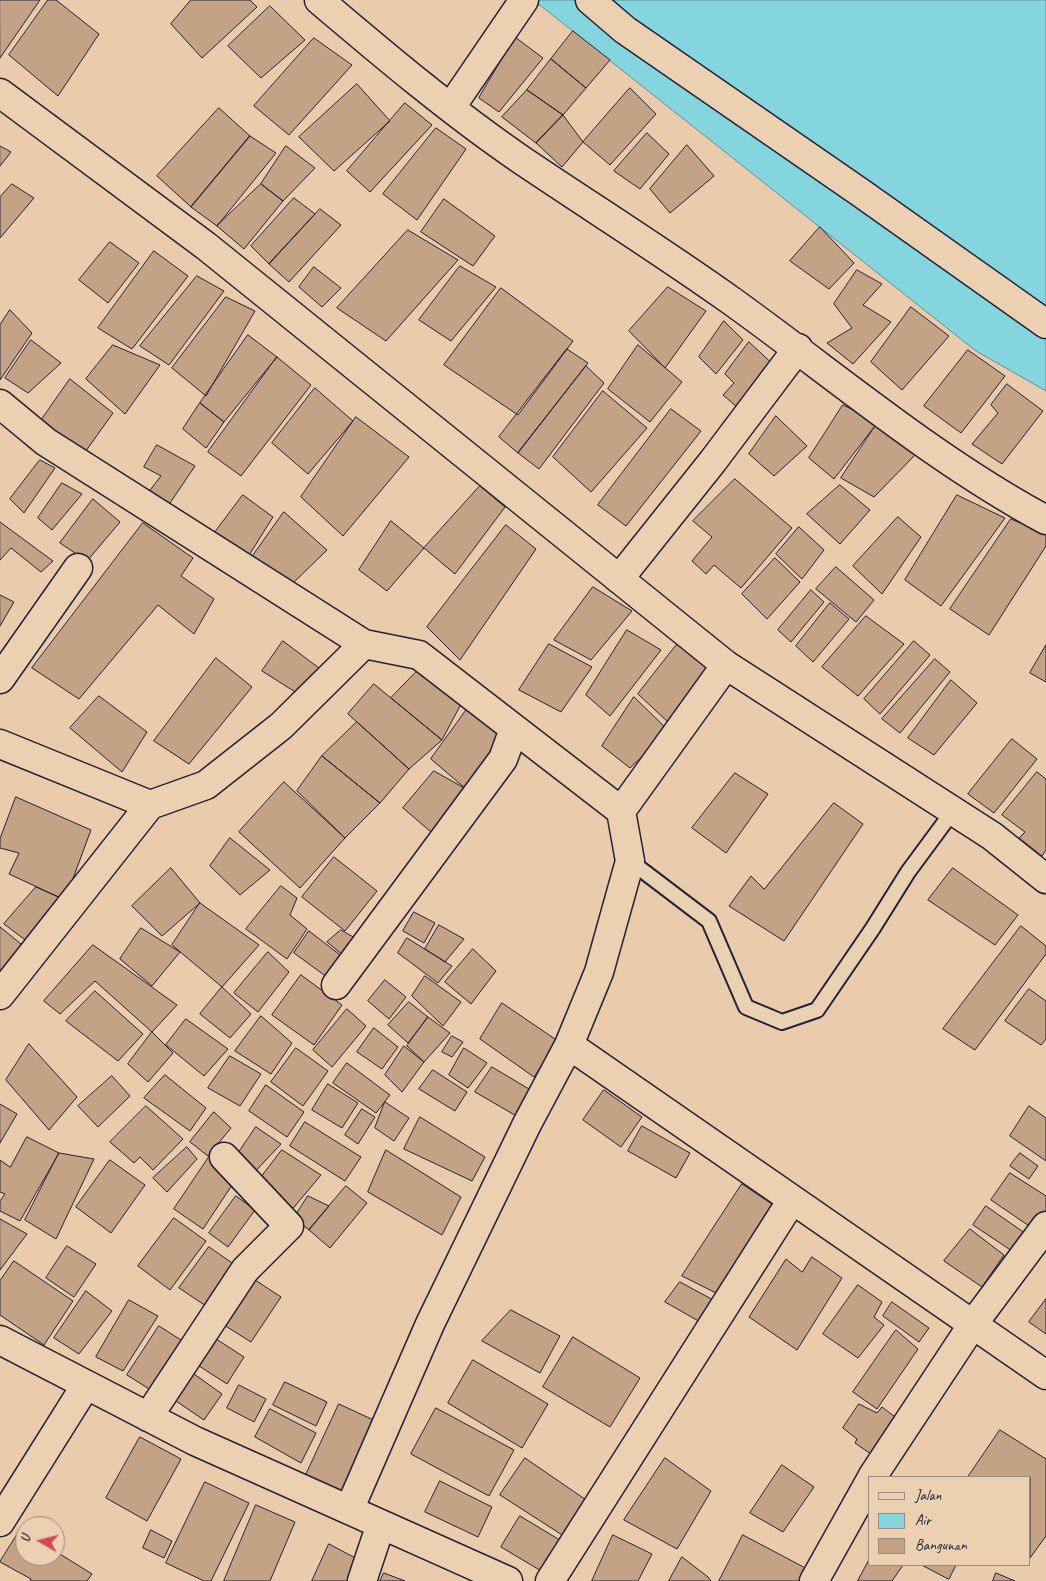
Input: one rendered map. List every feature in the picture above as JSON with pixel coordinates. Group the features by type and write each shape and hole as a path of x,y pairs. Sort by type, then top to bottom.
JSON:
{"main road":[{"path":"319,0 385,56 518,158 625,227 798,348 959,469 1046,520"},
{"path":"451,106 524,0"},
{"path":"590,0 625,30 1046,324"},
{"path":"0,93 206,246 726,666 992,836 1046,879"},
{"path":"619,579 713,462 798,348"},
{"path":"0,404 46,442 364,644 419,655 621,811 630,861 599,972 569,1045 527,1124 430,1324 349,1510"},
{"path":"0,679 78,568"},
{"path":"0,995 150,805 206,785 282,726 364,644"},
{"path":"621,811 726,666"},
{"path":"336,985 503,758 514,729"},
{"path":"0,744 150,805"},
{"path":"569,1045 1046,1375"},
{"path":"148,1417 245,1270 289,1226 224,1157"},
{"path":"550,1581 792,1200"},
{"path":"873,1476 972,1324 1046,1226"},
{"path":"2,1348 86,1385 195,1441 508,1581"},
{"path":"0,1522 86,1385"},
{"path":"814,1581 868,1485"},
{"path":"362,1581 381,1524"}],"lane":[{"path":"630,861 709,921 746,1007 782,1022 817,1010 873,928 908,872 953,811"}],"water":[{"path":"534,0 1046,0 1046,391 976,351"}],"building":[{"path":"0,0 40,0 0,58"},
{"path":"48,0 56,0 99,34 58,96 9,55"},
{"path":"191,0 250,0 257,7 202,58 171,24"},
{"path":"270,6 305,40 261,78 228,46"},
{"path":"573,31 610,60 586,88 551,59"},
{"path":"515,37 543,58 499,112 479,98"},
{"path":"314,38 352,65 289,135 254,106"},
{"path":"551,59 586,88 563,115 527,90"},
{"path":"357,84 390,121 334,171 299,137"},
{"path":"630,88 656,114 610,165 583,142"},
{"path":"527,90 563,115 536,143 502,117"},
{"path":"405,103 432,125 370,192 347,171"},
{"path":"219,108 250,136 191,207 157,176"},
{"path":"563,115 583,142 562,167 536,143"},
{"path":"436,128 466,149 417,220 383,194"},
{"path":"647,133 669,154 640,189 614,171"},
{"path":"250,136 276,153 217,226 191,207"},
{"path":"687,145 714,176 670,213 650,189"},
{"path":"0,146 11,152 0,166"},
{"path":"286,146 315,168 283,201 261,184"},
{"path":"12,184 34,198 0,238 0,197"},
{"path":"261,184 283,201 244,249 217,226"},
{"path":"294,198 315,214 269,264 251,246"},
{"path":"444,199 495,236 473,266 421,232"},
{"path":"320,209 341,225 289,282 269,264"},
{"path":"820,227 854,263 829,289 790,261"},
{"path":"408,230 458,260 386,341 337,308"},
{"path":"110,242 139,263 108,303 79,280"},
{"path":"154,251 188,276 132,349 98,328"},
{"path":"460,266 496,287 451,341 419,320"},
{"path":"314,267 341,288 322,307 299,287"},
{"path":"857,270 882,284 863,305 891,322 853,364 827,343 852,328 834,304"},
{"path":"197,276 224,291 169,365 140,346"},
{"path":"668,287 706,311 665,368 629,331"},
{"path":"501,288 573,341 518,415 444,365"},
{"path":"226,297 255,311 206,396 172,368"},
{"path":"911,307 949,336 902,390 871,362"},
{"path":"10,310 32,333 0,380 0,325"},
{"path":"724,321 743,340 716,374 699,357"},
{"path":"248,335 277,357 224,422 200,403"},
{"path":"31,340 61,363 28,393 5,378"},
{"path":"749,342 777,368 744,413 723,395 734,383 725,374"},
{"path":"113,345 160,365 125,414 86,379"},
{"path":"638,345 682,382 650,422 608,389"},
{"path":"567,349 588,363 518,453 499,437"},
{"path":"968,350 1005,376 961,433 924,406"},
{"path":"277,357 311,385 241,476 208,452"},
{"path":"586,366 604,383 539,469 518,453"},
{"path":"70,379 113,413 83,455 40,422"},
{"path":"1007,384 1043,411 1002,464 972,444 998,413 991,405"},
{"path":"315,388 353,421 308,474 272,443"},
{"path":"603,391 647,428 591,492 553,457"},
{"path":"200,403 224,422 206,448 183,429"},
{"path":"843,405 878,422 834,479 809,458"},
{"path":"671,409 701,431 626,526 598,505"},
{"path":"776,416 807,446 774,476 749,454"},
{"path":"356,417 409,457 343,536 301,497"},
{"path":"878,422 916,454 874,497 841,478"},
{"path":"157,445 195,466 168,506 150,490 161,476 144,467"},
{"path":"40,460 55,468 24,513 10,499"},
{"path":"735,479 792,528 741,588 714,565 706,574 692,561 712,537 693,521"},
{"path":"62,483 82,494 52,530 38,518"},
{"path":"840,485 870,510 840,544 807,514"},
{"path":"480,486 505,507 455,574 424,548"},
{"path":"243,495 273,517 246,560 213,535"},
{"path":"957,495 1005,518 941,606 905,580"},
{"path":"93,499 120,522 87,561 60,543"},
{"path":"284,512 327,550 288,588 252,557"},
{"path":"898,517 921,537 882,594 853,566"},
{"path":"1011,519 1046,534 1046,546 989,635 950,609"},
{"path":"391,521 424,548 387,591 359,570"},
{"path":"0,522 53,561 41,572 11,548 0,560"},
{"path":"143,523 193,558 181,576 214,599 194,634 158,605 79,699 32,668"},
{"path":"506,525 536,549 460,660 427,627"},
{"path":"799,527 824,550 802,579 776,554"},
{"path":"775,558 800,582 767,619 742,594"},
{"path":"836,567 874,600 856,622 816,589"},
{"path":"593,587 632,611 591,660 554,640"},
{"path":"811,590 824,602 791,642 778,630"},
{"path":"0,595 14,602 0,626"},
{"path":"830,603 849,619 813,662 796,646"},
{"path":"866,616 904,644 858,696 822,667"},
{"path":"627,630 661,650 610,716 586,695"},
{"path":"682,638 713,667 669,723 638,694"},
{"path":"283,641 319,668 300,695 262,671"},
{"path":"914,641 930,655 880,714 864,699"},
{"path":"549,644 592,667 561,712 519,690"},
{"path":"1046,645 1046,682 1030,673"},
{"path":"216,658 252,687 189,764 154,741"},
{"path":"935,659 950,672 900,733 882,719"},
{"path":"421,667 461,704 442,740 391,698"},
{"path":"951,680 977,703 934,755 908,738"},
{"path":"374,684 442,740 409,769 348,714"},
{"path":"99,696 147,732 122,772 70,728"},
{"path":"634,697 669,731 630,768 602,746"},
{"path":"467,709 509,742 466,789 431,759"},
{"path":"357,722 409,769 380,803 322,756"},
{"path":"1012,739 1037,759 994,813 968,794"},
{"path":"322,756 380,803 345,838 297,791"},
{"path":"434,771 466,789 431,832 403,808"},
{"path":"1037,772 1046,779 1046,850 1042,856 1019,838 1025,832 1002,815"},
{"path":"735,773 768,794 726,853 692,828"},
{"path":"284,782 345,838 300,888 239,832"},
{"path":"16,797 91,830 65,900 9,874 19,853 0,848 0,839"},
{"path":"834,803 863,824 784,941 729,906 751,876 764,889"},
{"path":"230,838 270,870 240,895 210,866"},
{"path":"334,857 377,891 345,931 302,897"},
{"path":"171,868 200,903 162,936 132,906"},
{"path":"953,868 1018,915 995,945 928,900"},
{"path":"281,886 297,898 290,915 307,929 287,959 246,929"},
{"path":"36,887 65,900 32,945 4,924"},
{"path":"200,903 259,945 222,987 172,945"},
{"path":"414,912 435,923 424,943 403,931"},
{"path":"439,925 464,939 445,962 425,949"},
{"path":"1021,926 1046,946 1046,954 975,1050 943,1029"},
{"path":"0,927 26,948 0,973"},
{"path":"141,928 180,952 152,986 120,959"},
{"path":"341,930 364,943 349,960 327,942"},
{"path":"309,931 348,961 331,980 294,953"},
{"path":"407,938 452,966 438,983 398,953"},
{"path":"93,945 177,1005 152,1032 95,981 60,1014 44,1001"},
{"path":"473,949 496,971 471,1004 445,982"},
{"path":"268,952 289,972 258,1012 234,993"},
{"path":"301,975 342,1005 314,1045 272,1015"},
{"path":"425,976 461,1002 443,1026 412,996"},
{"path":"385,980 406,997 389,1019 368,1001"},
{"path":"222,987 251,1014 230,1038 200,1014"},
{"path":"1029,989 1046,1001 1046,1039 1041,1045 1005,1021"},
{"path":"95,991 143,1034 118,1061 66,1021"},
{"path":"409,1002 428,1017 408,1043 388,1025"},
{"path":"502,1003 558,1041 534,1077 480,1039"},
{"path":"347,1009 366,1026 332,1067 313,1050"},
{"path":"261,1016 292,1043 271,1074 235,1051"},
{"path":"428,1017 450,1033 424,1062 407,1046"},
{"path":"186,1019 228,1049 204,1076 166,1045"},
{"path":"374,1028 398,1047 382,1069 357,1052"},
{"path":"152,1032 173,1053 148,1082 128,1064"},
{"path":"452,1036 463,1042 452,1057 442,1052"},
{"path":"29,1044 77,1097 49,1130 6,1080"},
{"path":"404,1046 424,1062 402,1092 385,1075"},
{"path":"296,1048 328,1071 303,1106 271,1082"},
{"path":"464,1048 487,1063 468,1088 449,1075"},
{"path":"230,1056 261,1074 240,1106 208,1088"},
{"path":"347,1063 390,1095 376,1113 333,1083"},
{"path":"492,1067 534,1092 518,1117 475,1092"},
{"path":"433,1070 467,1092 455,1111 419,1089"},
{"path":"165,1075 206,1108 190,1131 144,1098"},
{"path":"112,1076 130,1096 98,1127 78,1106"},
{"path":"328,1084 358,1103 342,1128 312,1110"},
{"path":"266,1085 304,1112 287,1137 249,1111"},
{"path":"604,1090 642,1117 621,1147 583,1120"},
{"path":"385,1102 409,1118 394,1141 375,1128"},
{"path":"0,1104 17,1114 0,1143"},
{"path":"146,1106 183,1139 153,1170 140,1157 134,1163 110,1142"},
{"path":"1029,1106 1046,1118 1046,1161 1010,1136"},
{"path":"362,1109 375,1117 358,1144 345,1135"},
{"path":"214,1112 231,1128 208,1156 190,1142"},
{"path":"420,1117 485,1157 472,1181 404,1149"},
{"path":"305,1122 361,1157 345,1181 290,1146"},
{"path":"642,1126 690,1153 676,1178 628,1151"},
{"path":"256,1127 281,1144 249,1178 233,1161"},
{"path":"27,1137 59,1153 20,1221 0,1211 0,1201 5,1194 0,1192 0,1160 10,1167"},
{"path":"187,1147 197,1159 167,1192 153,1178"},
{"path":"282,1150 321,1175 290,1212 256,1184"},
{"path":"386,1150 461,1197 442,1235 368,1192"},
{"path":"59,1153 94,1159 56,1239 25,1220"},
{"path":"1020,1153 1038,1166 1029,1179 1010,1166"},
{"path":"209,1157 238,1176 203,1229 174,1209"},
{"path":"110,1160 145,1185 111,1233 76,1207"},
{"path":"1010,1173 1046,1196 1046,1216 1035,1230 991,1200"},
{"path":"742,1184 772,1204 716,1293 682,1276"},
{"path":"346,1186 367,1203 330,1248 309,1230"},
{"path":"236,1196 255,1210 228,1247 209,1233"},
{"path":"308,1196 329,1206 309,1230 294,1218"},
{"path":"986,1206 1029,1236 1015,1253 973,1225"},
{"path":"174,1218 206,1241 170,1290 138,1266"},
{"path":"0,1219 27,1234 0,1270"},
{"path":"970,1229 1004,1255 982,1287 944,1261"},
{"path":"67,1246 96,1264 74,1297 46,1278"},
{"path":"209,1247 238,1267 209,1308 179,1288"},
{"path":"812,1257 842,1278 797,1350 749,1317 786,1259 802,1272"},
{"path":"14,1261 73,1301 44,1345 0,1315 0,1281"},
{"path":"249,1276 281,1297 251,1342 216,1320"},
{"path":"680,1282 717,1302 702,1323 665,1302"},
{"path":"858,1285 882,1302 874,1317 884,1325 858,1358 823,1334"},
{"path":"86,1291 112,1311 79,1354 54,1338"},
{"path":"1046,1299 1046,1334 1029,1322"},
{"path":"129,1300 158,1316 123,1371 96,1357"},
{"path":"892,1302 929,1328 919,1342 883,1316"},
{"path":"511,1310 560,1336 540,1373 482,1341"},
{"path":"159,1326 189,1345 157,1394 127,1375"},
{"path":"896,1330 918,1349 877,1409 853,1392"},
{"path":"213,1337 244,1357 227,1384 196,1364"},
{"path":"573,1337 640,1378 610,1427 543,1387"},
{"path":"473,1360 548,1404 522,1448 448,1403"},
{"path":"194,1374 222,1394 204,1420 176,1401"},
{"path":"285,1382 327,1402 316,1426 273,1405"},
{"path":"239,1385 266,1399 254,1422 227,1408"},
{"path":"339,1404 380,1423 346,1496 305,1477"},
{"path":"859,1404 877,1413 882,1407 903,1423 878,1459 855,1443 857,1439 843,1428"},
{"path":"436,1408 514,1450 489,1496 411,1454"},
{"path":"270,1409 316,1433 301,1463 255,1437"},
{"path":"1000,1430 1046,1459 1046,1536 1031,1557 1031,1476 969,1476"},
{"path":"140,1437 181,1459 147,1521 106,1498"},
{"path":"525,1458 592,1504 570,1540 500,1495"},
{"path":"665,1458 711,1491 677,1549 624,1520"},
{"path":"782,1465 814,1487 783,1532 750,1513"},
{"path":"440,1481 492,1507 478,1537 425,1512"},
{"path":"205,1482 249,1503 211,1581 204,1581 166,1563"},
{"path":"256,1505 295,1522 270,1581 224,1581"},
{"path":"520,1516 568,1545 548,1575 501,1547"},
{"path":"151,1530 172,1541 164,1558 143,1548"},
{"path":"613,1535 652,1554 638,1581 592,1581"},
{"path":"743,1535 811,1571 806,1581 719,1581"},
{"path":"15,1538 15,1566 65,1566 65,1557 92,1574 87,1581 30,1581 31,1579 0,1562"},
{"path":"329,1544 363,1562 356,1581 312,1581"},
{"path":"682,1557 708,1577 711,1581 669,1581"},
{"path":"868,1562 868,1566 902,1566 892,1581 858,1581"},
{"path":"924,1566 956,1566 949,1579"},
{"path":"384,1573 405,1581 380,1581"},
{"path":"996,1573 1015,1581 993,1581"}]}
